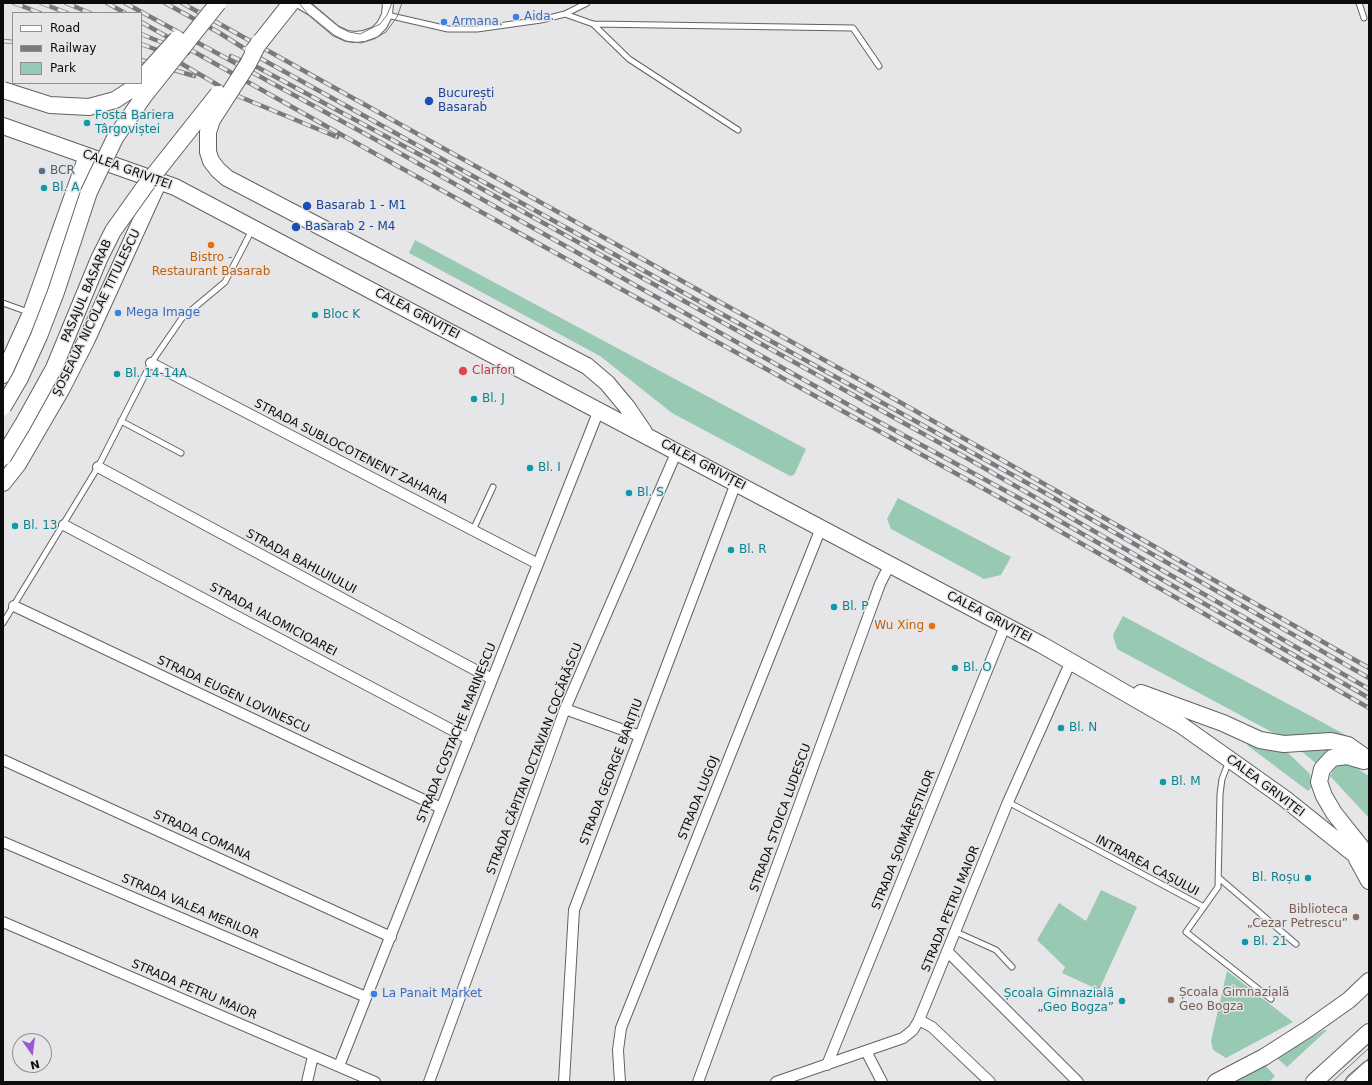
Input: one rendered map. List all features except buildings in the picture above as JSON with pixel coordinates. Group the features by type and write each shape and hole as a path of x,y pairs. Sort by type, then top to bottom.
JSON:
{"main road":[{"path":"142,78 191,23 218,3"},
{"path":"3,406 20,378 39,336 56,292 89,192 114,138 144,96 218,3"},
{"name":"PASAJUL BASARAB","path":"3,457 54,368 99,259 113,231 145,186 291,3"},
{"path":"259,42 248,64 212,120 208,132 208,152 211,161 218,170 228,178 587,366 607,383 627,407 646,435"},
{"path":"3,90 50,105 89,107 115,100 137,84"},
{"name":"CALEA GRIVIȚEI","path":"3,126 175,187 600,410 1071,661 1181,725 1284,798 1361,856 1369,866"},
{"path":"3,375 31,313 87,156"},
{"name":"ȘOSEAUA NICOLAE TITULESCU","path":"3,483 18,464 64,384 159,181"},
{"path":"1106,681 1223,723 1260,740 1284,744 1331,741 1348,745 1369,761"},
{"path":"1369,761 1347,756 1332,758 1324,766 1319,782 1331,809 1361,856 1369,881"},
{"path":"1216,1082 1304,1032 1366,986"},
{"path":"1314,1082 1369,1032"},
{"path":"1354,1082 1369,1068"}],"street":[{"path":"299,3 311,10 336,30 347,36 364,36 374,32 382,25 387,15 388,3"},
{"name":"STRADA SUBLOCOTENENT ZAHARIA","path":"151,363 538,564"},
{"name":"STRADA COSTACHE MARINESCU","path":"339,1066 600,410"},
{"name":"STRADA CĂPITAN OCTAVIAN COCĂRĂSCU","path":"429,1082 565,709 624,570 677,451"},
{"name":"STRADA BAHLUIULUI","path":"98,467 492,679"},
{"name":"STRADA GEORGE BARIȚIU","path":"564,1082 574,910 736,483"},
{"name":"STRADA IALOMICIOAREI","path":"64,525 469,738"},
{"name":"STRADA LUGOJ","path":"620,1082 618,1050 621,1028 820,528"},
{"name":"STRADA STOICA LUDESCU","path":"698,1082 878,592 890,564"},
{"name":"STRADA EUGEN LOVINESCU","path":"14,606 441,808"},
{"name":"STRADA ȘOIMĂREȘTILOR","path":"827,1065 1005,626"},
{"name":"STRADA PETRU MAIOR","path":"781,1081 903,1038 913,1030 919,1020 948,952 1008,802 1071,661"},
{"path":"565,709 640,736"},
{"name":"STRADA COMANA","path":"3,760 391,937"},
{"name":"STRADA VALEA MERILOR","path":"3,842 366,997"},
{"name":"STRADA PETRU MAIOR","path":"3,922 375,1082"},
{"path":"948,952 1078,1082"},
{"path":"919,1020 932,1027 990,1082"},
{"path":"866,1051 882,1082"},
{"path":"307,1082 313,1056"}],"lane":[{"path":"387,15 448,28 477,29 518,25 565,14 587,3"},
{"path":"1359,3 1364,18"},
{"path":"565,14 593,24 853,28 879,66"},
{"path":"593,24 628,59 738,130"},
{"path":"3,623 98,467 151,363 182,318 225,282 254,228"},
{"path":"3,303 31,313"},
{"path":"121,421 181,454"},
{"path":"473,530 493,487"},
{"name":"INTRAREA CAȘULUI","path":"1008,802 1204,907 1218,887 1220,794 1222,779 1230,759"},
{"path":"1218,878 1296,944"},
{"path":"1204,907 1186,932 1271,999"},
{"path":"956,932 996,950 1012,966"}],"green space":[{"path":"415,240 806,449 794,475 790,476 672,413 600,356 409,253"},
{"path":"898,498 1011,557 1001,575 984,579 891,529 887,519"},
{"path":"1123,616 1358,742 1283,738 1117,649 1113,635"},
{"path":"1250,742 1284,749 1310,774 1312,787 1308,791 1247,745"},
{"path":"1327,747 1326,753 1320,758 1318,765 1300,750"},
{"path":"1344,764 1352,765 1369,776 1369,818 1330,776 1335,767"},
{"path":"1101,890 1137,907 1099,990 1062,973 1065,967 1037,940 1059,903 1086,921"},
{"path":"1227,971 1293,1022 1226,1058 1213,1050 1211,1041"},
{"path":"1324,1030 1327,1030 1287,1067 1278,1059 1280,1055"},
{"path":"1265,1065 1275,1076 1269,1082 1229,1082"}],"tram line":[{"path":"299,3 308,14 334,35 346,41 361,43 374,39 386,32 397,17 402,3"},
{"path":"310,3 339,27 349,32 360,34 380,24 387,15 392,3"},
{"path":"1332,1082 1369,1048"},
{"path":"1343,1082 1369,1058"}],"railway":[{"path":"14,3 37,12"},
{"path":"41,3 64,12"},
{"path":"66,3 88,12"},
{"path":"107,3 123,12"},
{"path":"125,3 142,12"},
{"path":"165,3 218,32 258,57 1047,494 1369,678"},
{"path":"182,3 889,396 1369,668"},
{"path":"142,12 380,142 872,418 1039,509 1369,698"},
{"path":"142,23 374,153 1035,517 1369,708"},
{"path":"142,34 188,53"},
{"path":"3,41 12,42"},
{"path":"142,44 160,51 233,94 337,137"},
{"path":"231,56 259,68 439,165 965,457 1369,689"},
{"path":"142,60 194,76"}],"place":[{"name":"Aida.","path":"516,17"},
{"name":"Armana.","path":"444,22"},
{"name":"București Basarab","path":"429,101"},
{"name":"Fosta Bariera Târgoviștei","path":"87,123"},
{"name":"BCR","path":"42,171"},
{"name":"Bl. A","path":"44,188"},
{"name":"Basarab 1 - M1","path":"307,206"},
{"name":"Basarab 2 - M4","path":"296,227"},
{"name":"Bistro - Restaurant Basarab","path":"211,245"},
{"name":"Mega Image","path":"118,313"},
{"name":"Bloc K","path":"315,315"},
{"name":"Clarfon","path":"463,371"},
{"name":"Bl. 14-14A","path":"117,374"},
{"name":"Bl. J","path":"474,399"},
{"name":"Bl. I","path":"530,468"},
{"name":"Bl. S","path":"629,493"},
{"name":"Bl. 13","path":"15,526"},
{"name":"Bl. R","path":"731,550"},
{"name":"Bl. P","path":"834,607"},
{"name":"Wu Xing","path":"932,626"},
{"name":"Bl. O","path":"955,668"},
{"name":"Bl. N","path":"1061,728"},
{"name":"Bl. M","path":"1163,782"},
{"name":"Bl. Roșu","path":"1308,878"},
{"name":"Biblioteca „Cezar Petrescu”","path":"1356,917"},
{"name":"Bl. 21","path":"1245,942"},
{"name":"La Panait Market","path":"374,994"},
{"name":"Școala Gimnazială Geo Bogza","path":"1171,1000"},
{"name":"Școala Gimnazială „Geo Bogza”","path":"1122,1001"}]}
